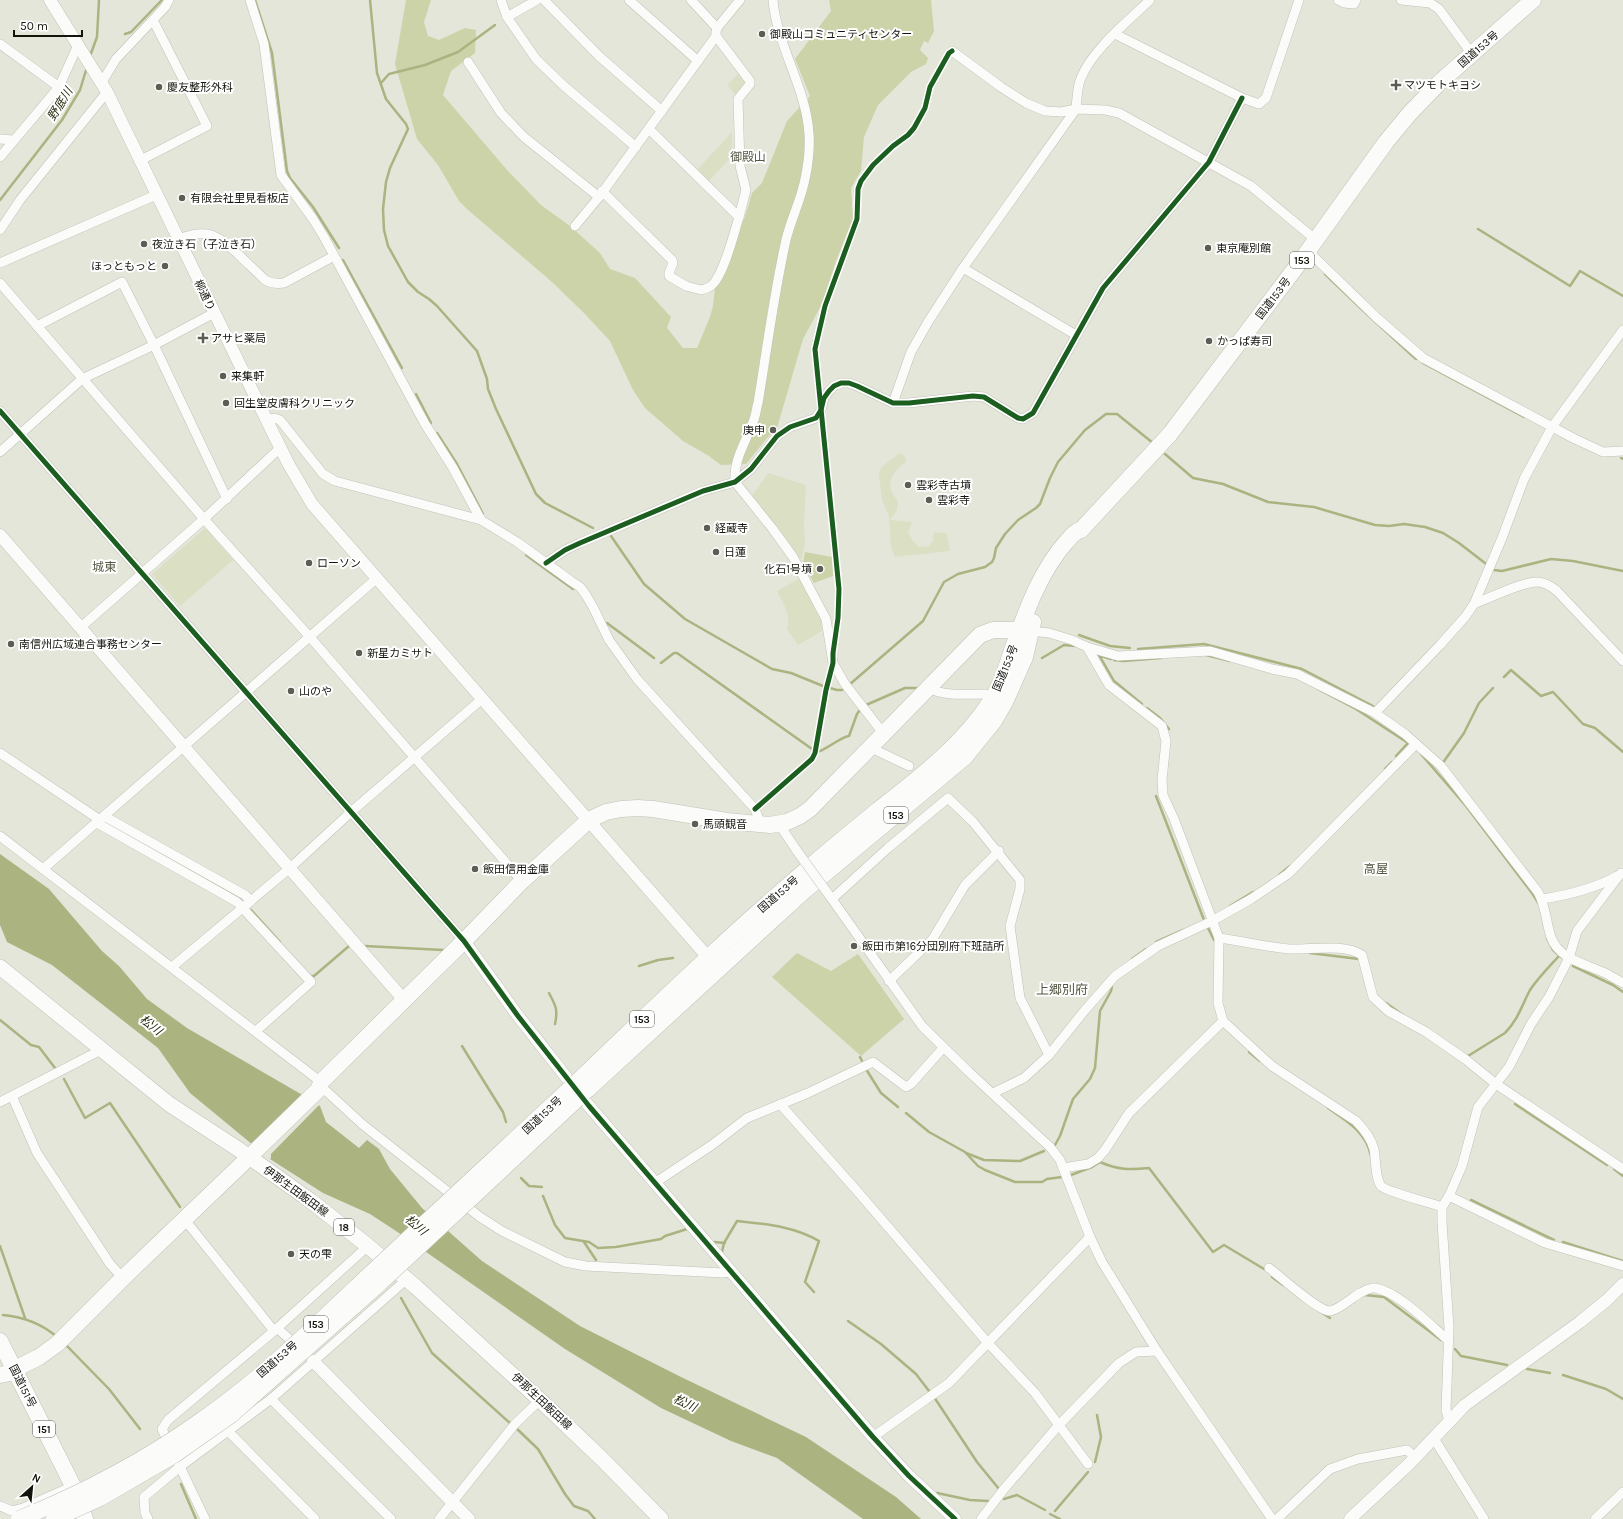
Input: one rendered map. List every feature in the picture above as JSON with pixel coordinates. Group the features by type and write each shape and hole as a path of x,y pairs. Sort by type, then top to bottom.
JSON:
{"highway":[{"name":"国道153号","path":"54,1519 100,1498 174,1454 231,1415 380,1283 582,1085 707,957 851,832 920,777 957,742 975,722 992,699 1057,562 1081,533 1081,530 1167,438 1312,246 1386,142 1410,113 1439,83 1533,0"},
{"name":"国道153号","path":"779,824 800,816 810,809 980,634 993,630 1026,630"},
{"name":"国道153号","path":"19,1519 56,1504 140,1461 200,1422 228,1400 302,1337 582,1085 718,969 804,891 965,757 994,721 1005,702 1025,657 1026,630"},
{"path":"10,1369 44,1354 62,1340 122,1278 253,1154 522,881 588,820 606,812 620,809 638,808 727,821 757,824 779,824"},
{"name":"国道151号","path":"0,1341 10,1369 73,1486 85,1519"}],"main road":[{"name":"伊那生田飯田線","path":"1,969 170,1104 253,1154 368,1246 407,1279 540,1400 602,1459 661,1519"}],"street":[{"name":"柳通り","path":"50,0 103,84 266,420 312,504 718,969"},
{"path":"0,230 103,84 116,59 166,7 169,0"},
{"path":"250,0 264,44 281,175 313,219 426,424 457,474 481,520"},
{"path":"501,0 507,17 536,59 636,147"},
{"path":"507,17 538,0"},
{"path":"544,0 600,57 662,111"},
{"path":"629,0 698,60"},
{"path":"468,62 501,113 524,137 601,194 672,260 674,264 669,276 695,289 706,289 716,281 722,268 739,217 746,190 740,166 738,99 750,84 750,81 717,32 691,0"},
{"path":"575,226 649,130 740,0"},
{"path":"773,0 777,21 801,95 809,134 808,160 805,180 789,228 778,277 754,422 739,454 734,473 735,482 779,538 799,568 826,619 833,653 833,663 847,686 883,733"},
{"path":"893,403 911,352 928,322 963,268 1076,108 1081,78 1089,63 1114,34 1150,0"},
{"path":"1114,34 1242,98 1259,104 1266,98 1299,0"},
{"path":"1338,0 1344,3 1354,4 1356,0"},
{"path":"1402,0 1430,3 1439,9 1472,54"},
{"path":"139,160 207,126 153,20"},
{"path":"0,44 59,87"},
{"path":"0,156 59,87 80,48"},
{"path":"952,51 1026,103 1045,111 1061,112 1076,108 1105,110 1119,113 1251,186 1312,246 1376,317 1423,358 1552,427 1603,452 1623,451"},
{"path":"546,563 565,550 580,543 703,491 735,482 751,469 777,436 790,427 816,418 821,410 824,398 834,386 841,383 849,384 893,403 911,403 973,396 984,397 1018,418 1023,419 1033,413 1103,288 1209,162 1242,98"},
{"path":"649,130 739,217"},
{"path":"0,139 13,140"},
{"path":"0,263 156,195"},
{"path":"178,239 195,233 213,235 222,239 265,280 270,283 277,284 284,283 334,256"},
{"path":"963,268 1076,335"},
{"path":"37,326 122,282 154,345 227,499"},
{"path":"0,283 204,519 309,636 522,881"},
{"path":"0,452 82,379 154,345 214,313"},
{"path":"1375,713 1440,645 1465,617 1474,604 1495,556 1524,479 1552,427 1623,330"},
{"path":"0,411 464,941 518,1016 578,1093 656,1182 873,1437 909,1476 955,1519"},
{"path":"266,420 274,418 280,420 323,474 335,481 481,520 517,542 580,587 593,607 609,640 637,679 755,809 758,817 757,824"},
{"path":"81,627 227,499 280,448"},
{"path":"0,535 404,1000"},
{"path":"43,869 376,579"},
{"path":"1474,604 1527,584 1537,582 1546,583 1557,591 1623,661"},
{"path":"1026,630 1072,640 1087,647 1118,656 1210,651 1272,669 1297,674 1375,713 1405,734 1441,766 1458,787 1542,899 1547,925 1554,944 1560,952 1569,958 1607,974 1623,983"},
{"path":"1087,647 1108,684 1162,726 1166,741 1162,780 1163,795 1174,819 1219,938 1218,1003 1223,1021 1272,1066 1356,1121 1370,1139 1374,1148 1378,1179 1381,1185 1389,1190 1442,1207"},
{"path":"927,687 935,692 985,694"},
{"path":"172,967 242,906 290,868 482,699"},
{"path":"993,1093 1024,1078 1049,1055 1116,976 1158,946 1212,921 1251,899 1288,874 1416,744"},
{"path":"870,747 909,766"},
{"path":"0,753 100,819 242,906 311,982 256,1031"},
{"path":"831,897 948,798 973,822 999,851 1020,880 1020,888 1010,926 1020,998 1049,1055"},
{"path":"100,819 245,895 250,900"},
{"path":"779,824 922,1026 943,1048 1050,1147 1060,1160 1090,1237 1102,1262 1157,1351 1272,1519"},
{"path":"0,836 256,1031 320,1085 362,1124 473,1212 502,1231 565,1262 586,1266 715,1273 732,1272"},
{"path":"889,981 932,940 965,885 999,851"},
{"path":"1542,899 1565,896 1604,883 1622,873"},
{"path":"1449,1421 1446,1410 1449,1328 1442,1207 1449,1196 1462,1166 1478,1107 1509,1066 1531,1024 1549,997 1569,958 1577,931 1622,873"},
{"path":"1219,938 1290,949 1335,948 1356,951 1362,955 1373,997 1388,1011 1426,1032 1465,1059 1496,1084 1623,1169"},
{"path":"1063,1168 1088,1164 1098,1158 1105,1150 1129,1113 1223,1021"},
{"path":"656,1182 712,1145 747,1118 830,1083 856,1068 873,1062 906,1086 911,1084 943,1048"},
{"path":"0,1102 101,1050"},
{"path":"12,1096 37,1153 110,1264 122,1278"},
{"path":"780,1104 987,1342 1035,1393 1058,1426 1088,1464"},
{"path":"1449,1196 1545,1243 1623,1266"},
{"path":"185,1220 276,1329 313,1360 469,1519"},
{"path":"873,1437 949,1383 1090,1237"},
{"path":"205,1519 181,1466 162,1430 168,1420 276,1329 368,1246"},
{"path":"1270,1268 1318,1307 1329,1311 1337,1309 1351,1297 1364,1291 1373,1288 1383,1291 1409,1307 1449,1341"},
{"path":"148,1519 144,1497 181,1466 271,1399 313,1360 407,1279"},
{"path":"1350,1519 1415,1457 1465,1405 1580,1322 1607,1300 1623,1284"},
{"path":"981,1519 1004,1489 1058,1426 1119,1363 1136,1352 1157,1351"},
{"path":"271,1399 391,1519"},
{"path":"440,1519 514,1427 540,1400"},
{"path":"228,1431 315,1519"},
{"path":"1433,1437 1484,1519"},
{"path":"1277,1519 1330,1470 1358,1459 1407,1450 1415,1457"},
{"path":"0,1506 12,1511 23,1508 73,1486"},
{"path":"1595,1519 1623,1492"}],"shaded area":[{"path":"406,0 431,0 424,22 428,36 439,40 465,28 476,30 475,53 451,71 443,95 507,170 541,205 570,226 600,253 610,269 635,278 671,317 667,328 683,348 697,348 710,317 715,288 745,217 752,193 762,183 787,121 810,96 795,59 831,11 829,0 931,0 934,31 928,43 924,41 920,50 928,58 926,64 911,72 878,105 864,137 861,171 851,188 853,219 836,261 823,302 803,339 777,428 746,464 721,465 709,456 683,441 645,408 633,390 610,341 552,282 459,201 438,165 417,139 395,64"},
{"path":"739,73 748,82 735,94 727,85"},
{"path":"732,132 732,156 708,182 696,171"},
{"path":"900,453 905,456 906,462 896,470 891,480 891,490 898,501 897,510 890,520 912,522 908,532 913,541 919,547 929,546 933,541 934,532 947,533 950,551 895,557 891,546 889,517 882,500 879,475 881,467"},
{"path":"768,473 806,485 804,524 805,544 801,560 752,496"},
{"path":"205,528 233,560 180,606 152,574"},
{"name":"化石1号墳","path":"805,552 832,557 833,576 814,583 803,563"},
{"path":"800,578 821,619 822,631 798,645 787,629 787,614 777,591"},
{"path":"797,953 831,971 858,954 904,1019 861,1056 772,977"}],"water":[{"name":"松川","path":"0,854 49,889 102,951 119,966 147,999 187,1028 320,1106 326,1122 359,1148 367,1140 379,1149 390,1169 422,1208 482,1261 580,1326 681,1377 806,1437 896,1497 921,1519 863,1519 777,1458 731,1441 661,1408 565,1349 370,1214 323,1193 270,1159 190,1093 158,1048 52,965 7,942 0,925"}],"pier":[{"path":"304,1093 320,1104 271,1154 271,1158 268,1161 254,1149"}],"waterway":[{"name":"野底川","path":"90,56 97,37 99,0"},
{"path":"125,34 131,32 162,0"},
{"path":"255,0 272,53 287,171 290,178 313,207 339,248"},
{"path":"370,0 377,73 386,99 406,124 408,129 390,168 386,182 383,209 384,230 388,246 408,282 418,292 437,306 477,351 487,379 488,389 496,409 536,494 545,503 593,528"},
{"path":"381,83 389,74 425,65 458,52 495,25"},
{"name":"野底川","path":"0,200 62,120 80,90 87,67"},
{"path":"1478,229 1570,286 1580,271 1623,296"},
{"path":"343,260 402,368"},
{"path":"1325,274 1416,359"},
{"path":"1423,363 1524,417"},
{"path":"416,394 431,423"},
{"path":"849,685 923,621 944,582 958,574 985,567 992,562 996,548 1005,534 1018,520 1040,504 1058,462 1085,430 1106,414 1117,414 1153,443"},
{"path":"437,433 457,464 483,514"},
{"path":"1165,454 1193,478 1223,484 1268,502 1314,507 1375,525 1389,526 1404,524 1425,527 1443,533 1459,543 1494,570 1502,571 1551,559 1573,561 1623,571"},
{"path":"611,536 644,584 685,619 772,669 791,673 837,690 842,690 845,688"},
{"path":"526,555 573,589"},
{"path":"607,623 654,658"},
{"path":"1079,635 1110,646 1130,648"},
{"path":"1138,649 1204,644 1302,669 1373,706"},
{"path":"1042,658 1064,645 1075,646"},
{"path":"661,663 674,653 677,653 812,749"},
{"path":"1099,655 1114,681 1142,704"},
{"path":"1206,655 1230,661"},
{"path":"1101,656 1111,659"},
{"path":"1114,660 1123,661 1161,658"},
{"path":"1504,677 1511,670 1541,696 1553,692 1583,724 1595,728 1623,752"},
{"path":"866,705 905,688 918,688"},
{"path":"1442,764 1464,733 1479,703 1493,688"},
{"path":"1318,689 1356,709 1408,743 1396,756"},
{"path":"1147,708 1160,718 1169,729"},
{"path":"820,751 849,736 857,714 860,710"},
{"path":"1421,754 1466,806 1539,904"},
{"path":"1385,769 1392,762"},
{"path":"1156,796 1204,920"},
{"path":"106,823 241,898"},
{"path":"1279,875 1290,866"},
{"path":"1230,906 1253,892"},
{"path":"251,910 280,942"},
{"path":"1208,928 1214,940"},
{"path":"1156,942 1183,930"},
{"path":"1547,938 1553,950 1561,957"},
{"path":"310,976 314,976 349,946"},
{"path":"365,946 443,950"},
{"path":"1132,959 1146,949"},
{"path":"1310,953 1359,959"},
{"path":"1466,1055 1468,1056 1505,1033 1517,1018 1530,990 1559,956"},
{"path":"639,966 658,960 673,958"},
{"path":"1573,966 1613,985 1623,992"},
{"path":"1055,1145 1060,1136 1073,1099 1090,1079 1095,1068 1100,1011 1111,991 1112,986"},
{"path":"549,993 556,1008 555,1024"},
{"path":"1386,1003 1403,1015"},
{"path":"0,1020 31,1045 39,1047 55,1068"},
{"path":"462,1046 503,1112 506,1122"},
{"path":"1249,1052 1260,1061"},
{"path":"860,1057 862,1061"},
{"path":"866,1069 881,1093 898,1107"},
{"path":"64,1079 85,1118 110,1103 180,1207"},
{"path":"1515,1104 1607,1165"},
{"path":"1328,1108 1355,1128 1365,1140 1371,1156"},
{"path":"906,1113 929,1132 965,1152 978,1166 985,1170 1015,1182 1042,1182 1047,1179 1062,1177"},
{"path":"966,1153 984,1160 1020,1161 1044,1151"},
{"path":"1071,1175 1092,1167 1100,1162 1124,1169 1149,1168 1213,1252 1224,1245 1264,1269"},
{"path":"1614,1169 1623,1176"},
{"path":"521,1178 529,1186 542,1187"},
{"path":"543,1196 555,1225 565,1238 589,1242 598,1248 616,1247 661,1239 665,1236 687,1229"},
{"path":"1471,1200 1554,1240"},
{"path":"722,1252 724,1243 737,1221 779,1226 800,1232 819,1241 805,1282 814,1292"},
{"path":"584,1242 596,1260"},
{"path":"714,1242 725,1243"},
{"path":"1563,1242 1623,1261"},
{"path":"0,1246 25,1318"},
{"path":"1272,1277 1283,1285"},
{"path":"1365,1295 1384,1297 1441,1340"},
{"path":"401,1298 432,1353 511,1424"},
{"path":"1321,1312 1330,1318"},
{"path":"3,1315 18,1317 38,1324 57,1337"},
{"path":"848,1321 881,1344 916,1374 929,1391"},
{"path":"65,1344 109,1389 140,1429"},
{"path":"1455,1349 1461,1356 1507,1365"},
{"path":"1527,1369 1550,1373"},
{"path":"1563,1375 1606,1389 1623,1399"},
{"path":"934,1397 977,1462 999,1489"},
{"path":"1095,1462 1101,1437 1097,1415"},
{"path":"515,1427 538,1449 565,1494 574,1506 588,1511 595,1519"},
{"path":"1055,1511 1088,1472"},
{"path":"181,1484 196,1519"},
{"path":"937,1493 970,1500 988,1501"},
{"path":"1004,1499 1017,1495 1045,1510"},
{"path":"1050,1514 1060,1519"}],"cycle path":[{"path":"755,809 812,759 815,753 826,690 833,663 838,618 839,589 815,349 825,306 857,219 858,189 861,181 873,165 914,128 925,108 930,87 949,53 952,51"},
{"path":"546,563 565,550 580,543 703,491 735,482 751,469 777,436 790,427 816,418 821,410 824,398 834,386 841,383 849,383 857,386 893,403 909,403 973,396 984,397 1018,418 1023,419 1033,413 1103,288 1209,162 1242,98"},
{"path":"0,411 464,941 518,1016 589,1106 873,1437 909,1476 955,1519"}],"place":[{"name":"御殿山コミュニティセンター","path":"762,34"},
{"name":"マツモトキヨシ","path":"1396,85"},
{"name":"慶友整形外科","path":"159,87"},
{"name":"有限会社里見看板店","path":"182,198"},
{"name":"夜泣き石（子泣き石）","path":"144,244"},
{"name":"東京庵別館","path":"1208,248"},
{"name":"ほっともっと","path":"165,266"},
{"name":"アサヒ薬局","path":"203,338"},
{"name":"かっぱ寿司","path":"1209,341"},
{"name":"来集軒","path":"223,376"},
{"name":"回生堂皮膚科クリニック","path":"226,403"},
{"name":"庚申","path":"773,430"},
{"name":"雲彩寺古墳","path":"908,485"},
{"name":"雲彩寺","path":"929,500"},
{"name":"経蔵寺","path":"707,528"},
{"name":"日蓮","path":"716,552"},
{"name":"ローソン","path":"309,563"},
{"name":"化石1号墳","path":"820,569"},
{"name":"南信州広域連合事務センター","path":"11,644"},
{"name":"新星カミサト","path":"359,653"},
{"name":"山のや","path":"291,691"},
{"name":"馬頭観音","path":"695,824"},
{"name":"飯田信用金庫","path":"475,869"},
{"name":"飯田市第16分団別府下班詰所","path":"854,946"},
{"name":"天の雫","path":"291,1254"}],"district":[{"name":"御殿山","path":"748,157"},
{"name":"城東","path":"104,567"},
{"name":"高屋","path":"1376,869"},
{"name":"上郷別府","path":"1062,989"}]}
